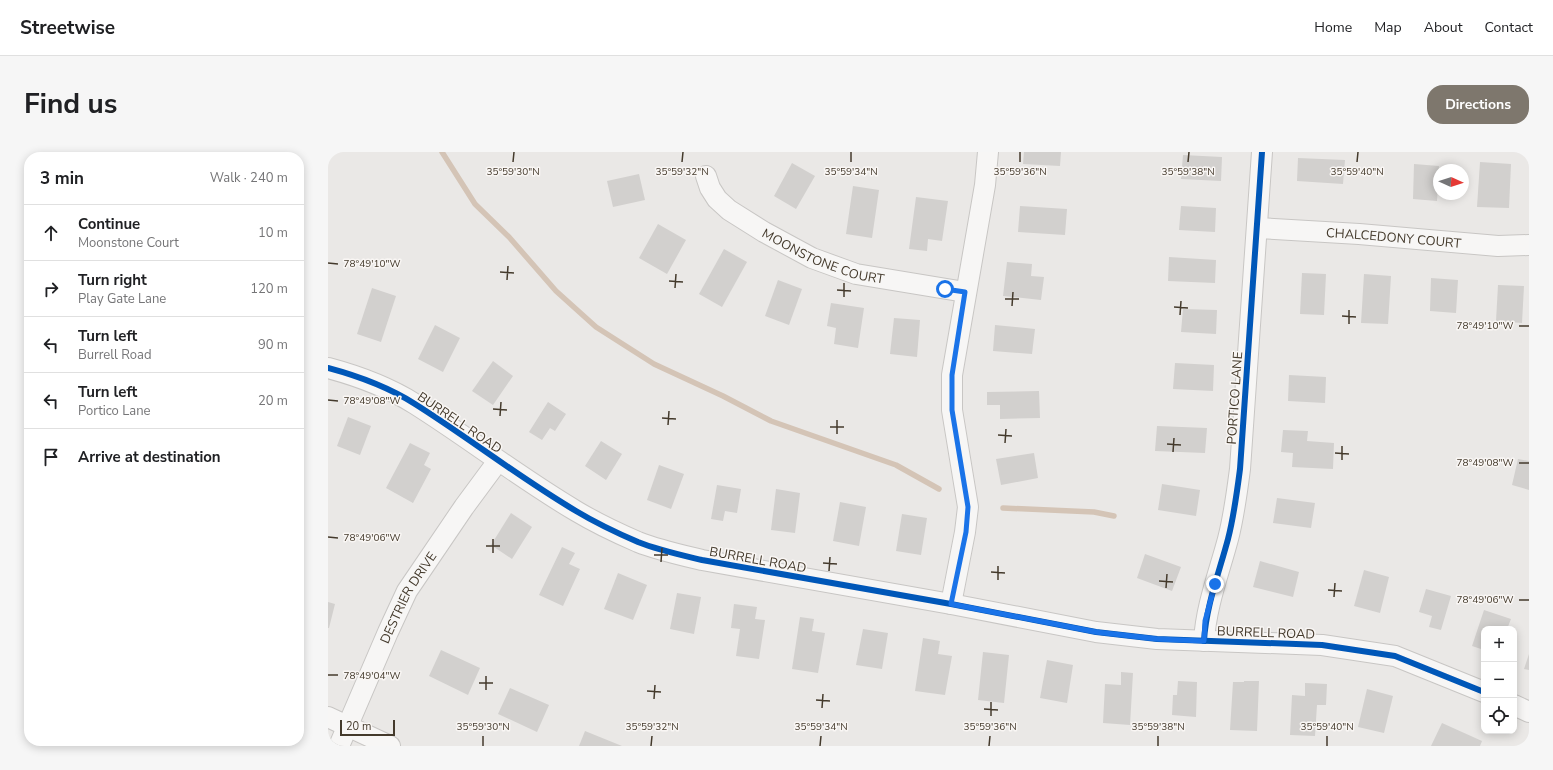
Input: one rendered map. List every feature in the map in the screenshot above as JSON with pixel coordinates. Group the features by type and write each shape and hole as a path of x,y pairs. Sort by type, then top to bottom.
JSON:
{"street":[{"path":"951,604 966,532 968,507 952,410 952,375 965,292 985,185 988,152"},
{"name":"PORTICO LANE","path":"1204,641 1205,621 1236,503 1240,469 1258,228 1262,152"},
{"name":"MOONSTONE COURT","path":"706,176 710,188 717,199 729,210 764,232 812,258 856,274 965,292"},
{"name":"CHALCEDONY COURT","path":"1258,228 1359,234 1498,246 1529,245"},
{"name":"BURRELL ROAD","path":"328,368 360,377 414,403 498,461 576,511 607,528 639,542 702,560 951,604 1096,632 1157,639 1322,645 1395,656 1481,691"},
{"name":"DESTRIER DRIVE","path":"339,746 407,591 464,507 498,461"},
{"path":"1517,707 1529,712"},
{"path":"328,717 390,746"}],"building":[{"path":"1024,152 1061,152 1060,166 1023,164"},
{"path":"1183,155 1222,157 1221,181 1181,179"},
{"path":"1298,158 1345,160 1343,184 1297,181"},
{"path":"1480,162 1511,164 1509,208 1477,207"},
{"path":"792,163 815,176 796,209 774,196"},
{"path":"1414,164 1433,166 1433,200 1437,201 1413,199"},
{"path":"639,174 645,200 613,207 607,181"},
{"path":"853,186 879,190 872,238 846,234"},
{"path":"916,197 948,201 942,241 928,239 927,251 909,249"},
{"path":"1020,206 1067,209 1065,235 1018,232"},
{"path":"1181,206 1216,208 1215,232 1179,230"},
{"path":"658,224 686,240 667,274 639,258"},
{"path":"724,249 747,262 722,307 699,294"},
{"path":"1169,257 1216,260 1215,283 1168,281"},
{"path":"1007,262 1032,264 1031,276 1044,277 1041,300 1003,296"},
{"path":"1302,273 1326,274 1324,315 1300,314"},
{"path":"1364,274 1391,276 1388,324 1361,323"},
{"path":"1431,278 1458,280 1456,313 1430,311"},
{"path":"778,280 802,289 789,325 765,316"},
{"path":"1498,285 1524,286 1522,323 1496,321"},
{"path":"372,288 396,296 381,342 357,334"},
{"path":"831,303 864,308 858,348 834,344 836,328 827,326"},
{"path":"1183,309 1217,310 1216,334 1181,332"},
{"path":"894,318 920,320 917,357 890,354"},
{"path":"435,325 460,338 443,372 418,359"},
{"path":"995,325 1035,329 1032,354 993,351"},
{"path":"493,361 513,376 493,405 472,391"},
{"path":"1175,363 1214,365 1213,391 1173,389"},
{"path":"1289,375 1326,377 1325,403 1288,401"},
{"path":"1039,391 1040,418 1000,419 1000,405 987,405 987,392"},
{"path":"548,402 566,414 555,431 550,428 542,440 529,432"},
{"path":"348,417 371,426 360,455 337,446"},
{"path":"1157,426 1207,428 1205,453 1155,451"},
{"path":"1283,430 1308,431 1307,441 1334,443 1333,469 1292,467 1293,453 1281,452"},
{"path":"601,441 622,454 606,480 585,466"},
{"path":"410,443 430,453 424,465 431,469 413,503 386,488"},
{"path":"1034,453 1038,478 1001,485 996,459"},
{"path":"1518,459 1529,461 1529,490 1512,485"},
{"path":"659,465 684,474 671,509 647,500"},
{"path":"1162,484 1200,490 1196,516 1158,510"},
{"path":"717,485 741,489 737,513 725,511 723,521 711,519"},
{"path":"776,489 800,493 795,533 771,530"},
{"path":"1277,498 1315,503 1311,528 1273,523"},
{"path":"840,502 866,507 859,546 833,541"},
{"path":"511,513 532,527 512,559 491,545"},
{"path":"902,514 927,518 921,555 896,551"},
{"path":"562,547 575,553 569,564 580,569 563,606 539,595"},
{"path":"1145,554 1181,567 1172,591 1137,578"},
{"path":"1260,561 1299,572 1293,597 1253,587"},
{"path":"1364,570 1389,577 1380,613 1354,606"},
{"path":"618,573 647,585 633,620 604,609"},
{"path":"1426,589 1451,596 1441,630 1429,627 1432,616 1419,612"},
{"path":"677,593 701,597 694,634 670,629"},
{"path":"328,602 335,604 329,628 328,628"},
{"path":"734,604 757,607 755,619 765,620 759,659 736,656 740,629 731,628"},
{"path":"1484,610 1511,619 1508,626 1481,626 1481,649 1472,646"},
{"path":"800,617 814,619 812,631 825,633 818,673 792,669"},
{"path":"863,629 888,633 882,669 856,665"},
{"path":"923,638 940,641 938,654 952,656 945,695 915,691"},
{"path":"441,650 480,668 468,695 429,676"},
{"path":"983,652 1009,655 1004,703 978,700"},
{"path":"1529,654 1529,670 1524,669"},
{"path":"1047,660 1073,665 1067,703 1040,698"},
{"path":"1121,672 1133,673 1130,725 1103,723 1105,684 1121,685"},
{"path":"1178,681 1197,682 1196,717 1172,715 1173,695 1177,695"},
{"path":"1259,681 1257,731 1230,730 1233,682"},
{"path":"1305,683 1327,684 1326,705 1317,705 1315,736 1290,735 1292,695 1305,696"},
{"path":"510,688 549,705 537,732 498,714"},
{"path":"1367,689 1393,696 1384,733 1358,727"},
{"path":"1442,723 1482,741 1480,746 1431,746"},
{"path":"585,731 622,746 579,746"}],"waterway":[{"path":"442,152 475,204 509,237 556,291 596,327 654,364 723,396 771,421 896,465 939,489"},
{"path":"1003,508 1094,512 1114,516"}],"cycle path":[{"path":"1204,641 1210,602 1232,522 1240,469 1262,152"},
{"path":"328,368 373,383 394,392 435,417 576,511 622,535 662,550 702,560 951,604 1096,632 1157,639 1322,645 1395,656 1481,691"}],"route":[{"path":"945,289 965,292 952,375 952,410 968,507 966,532 951,604 1096,632 1157,639 1204,641 1205,621 1215,584"}]}
